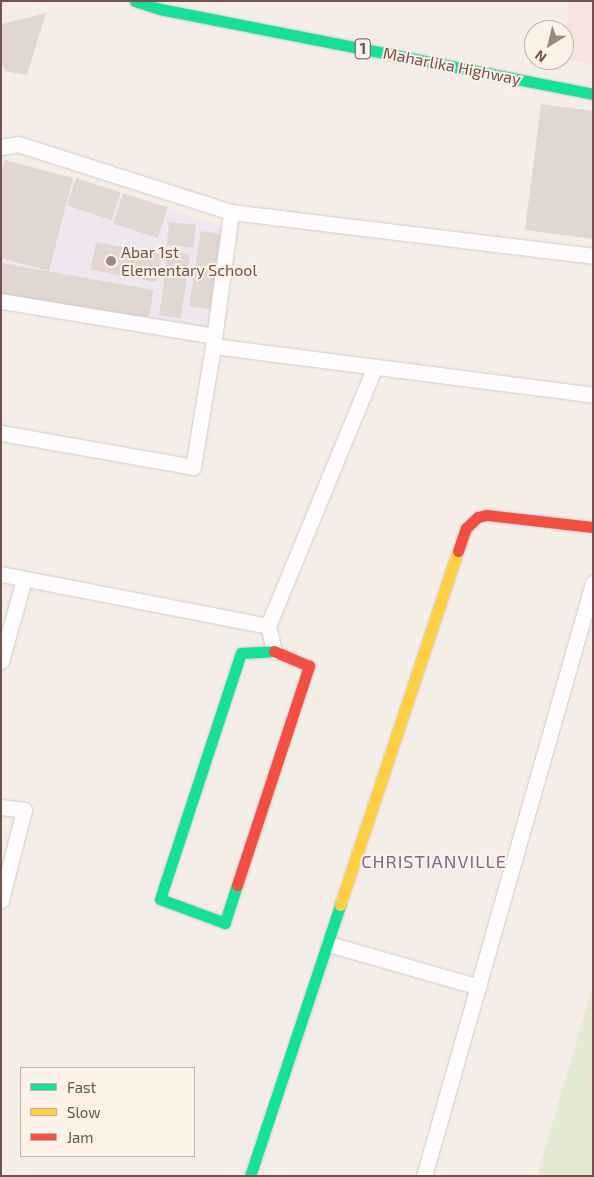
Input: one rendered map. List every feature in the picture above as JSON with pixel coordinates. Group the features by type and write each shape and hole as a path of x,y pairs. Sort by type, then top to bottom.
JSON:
{"main road":[{"name":"Maharlika Highway","path":"135,1 179,13 593,94"},
{"path":"250,1176 468,525 478,517 487,515 593,527"},
{"path":"274,651 309,666 225,923 160,899 241,653 274,651"}],"street":[{"path":"1,147 18,144 231,212 593,256"},
{"path":"1,433 193,468 214,341 231,212"},
{"path":"1,301 214,341 374,367 593,395"},
{"path":"274,651 268,626 374,367"},
{"path":"1,574 268,626"},
{"path":"1,661 24,578"},
{"path":"424,1176 593,582"},
{"path":"1,807 24,810 1,900"},
{"path":"329,944 479,987"}],"shaded area":[{"path":"569,1 593,1 593,65 574,61 574,20 567,20"},
{"name":"Abar 1st Elementary School","path":"1,158 225,228 209,331 1,294"}],"green space":[{"path":"593,985 593,1176 537,1176"}],"building":[{"path":"46,13 27,75 5,71 1,59 1,24"},
{"path":"541,104 593,111 593,239 525,230"},
{"path":"5,160 73,178 49,271 1,258 1,174"},
{"path":"76,178 121,193 112,220 67,206"},
{"path":"123,193 168,208 158,238 113,223"},
{"path":"169,222 196,225 193,248 167,245"},
{"path":"201,231 226,235 214,310 189,306"},
{"path":"96,242 162,255 156,282 91,269"},
{"path":"168,251 190,254 181,318 159,315"},
{"path":"1,263 154,290 148,319 1,293"}],"traffic: fast":[{"path":"135,1 160,9 593,94"},
{"path":"237,885 225,923 160,899 241,653 274,651"},
{"path":"250,1176 340,905"}],"traffic: slow":[{"path":"340,905 458,551"}],"traffic: jam":[{"path":"458,551 466,528 478,517 487,515 593,527"},
{"path":"237,885 309,666 274,651"}],"place":[{"name":"Abar 1st Elementary School","path":"111,261"}],"district":[{"name":"CHRISTIANVILLE","path":"434,861"}]}
